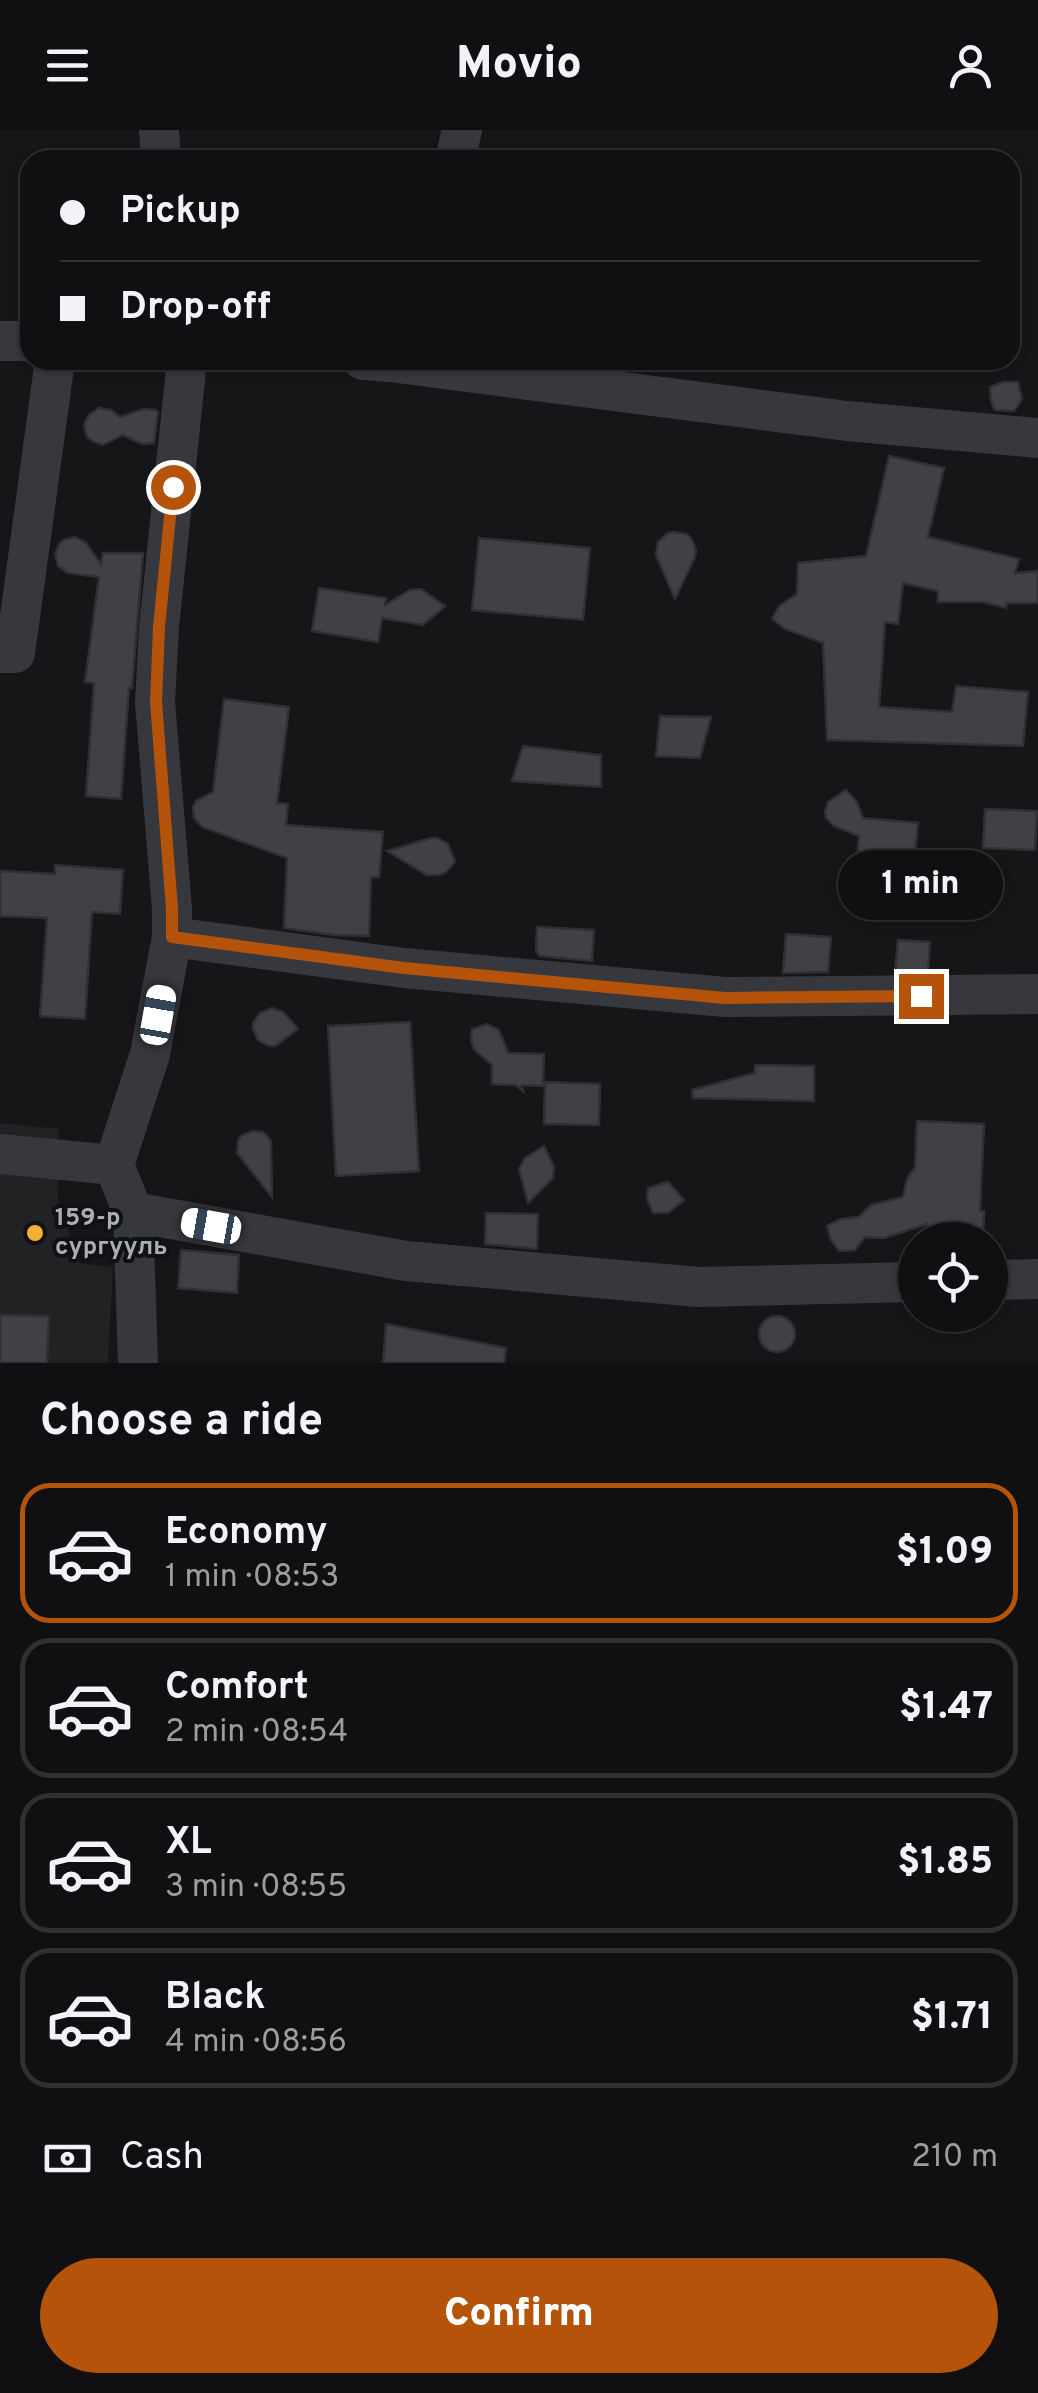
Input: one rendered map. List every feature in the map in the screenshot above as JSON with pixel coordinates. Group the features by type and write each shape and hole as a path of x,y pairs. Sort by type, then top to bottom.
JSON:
{"street":[{"path":"0,653 16,653 54,370"},
{"path":"138,1363 133,1212 114,1166 150,1054 172,937 156,702 159,627 186,370"},
{"path":"470,370 847,421 1038,438"},
{"path":"172,937 404,968 725,998 1038,994"},
{"path":"0,1154 114,1166"},
{"path":"133,1212 406,1260 699,1287 898,1282"},
{"path":"1008,1280 1038,1279"}],"shaded area":[{"name":"159-р сургууль","path":"0,1123 59,1129 58,1201 80,1264 113,1267 108,1363 0,1363"}],"building":[{"path":"1018,382 1022,399 1014,411 995,410 991,401 990,387"},
{"path":"99,408 120,417 144,409 155,410 158,412 154,443 142,444 123,435 103,445 92,441 84,425"},
{"path":"889,456 944,468 928,537 1019,559 1015,573 1038,571 1038,603 1007,603 1006,608 983,602 938,602 938,591 903,583 898,624 885,622 879,707 952,712 956,686 1028,692 1023,746 827,740 823,643 785,629 772,619 779,606 797,594 798,563 866,556"},
{"path":"674,532 691,538 696,550 675,599 656,555 658,542"},
{"path":"75,537 86,543 101,564 103,553 143,553 121,799 86,796 94,683 85,682 99,577 68,573 58,566 55,554 59,544"},
{"path":"479,538 590,548 583,620 472,610"},
{"path":"319,588 386,598 385,605 410,590 421,589 445,606 423,625 382,618 378,642 312,631"},
{"path":"224,699 289,707 277,803 288,804 286,825 383,832 379,877 371,877 369,936 284,928 287,858 202,827 194,818 196,801 213,792"},
{"path":"660,716 711,717 700,758 656,756"},
{"path":"523,746 601,755 601,787 512,781"},
{"path":"846,790 857,802 863,818 918,823 914,863 857,858 859,836 834,826 825,812 828,802"},
{"path":"985,809 1037,811 1035,850 983,848"},
{"path":"431,838 448,844 455,862 439,875 427,875 387,851"},
{"path":"55,865 123,870 120,914 92,912 85,1019 40,1016 47,918 0,916 0,871 55,874"},
{"path":"537,927 594,930 592,961 539,956"},
{"path":"786,934 831,937 828,972 783,973"},
{"path":"898,940 930,942 928,971 895,972"},
{"path":"272,1008 283,1012 298,1029 275,1046 269,1046 258,1040 253,1023 260,1013"},
{"path":"410,1022 419,1171 336,1176 328,1026"},
{"path":"487,1024 499,1030 508,1053 544,1054 543,1086 521,1085 523,1091 516,1085 492,1084 492,1065 474,1049 471,1040 472,1029"},
{"path":"755,1065 814,1066 814,1101 693,1098 692,1090 755,1073"},
{"path":"545,1082 600,1084 599,1125 544,1124"},
{"path":"917,1121 984,1124 980,1211 984,1211 984,1222 898,1222 898,1233 884,1238 865,1237 855,1250 839,1251 827,1226 859,1217 871,1205 903,1197 915,1167"},
{"path":"263,1132 271,1141 272,1197 237,1153 241,1136"},
{"path":"544,1146 554,1167 553,1178 528,1203 519,1169 525,1158"},
{"path":"668,1182 684,1200 668,1213 653,1213 647,1199 648,1188"},
{"path":"486,1213 538,1214 537,1249 485,1244"},
{"path":"181,1250 239,1255 237,1293 178,1288"},
{"path":"0,1315 49,1316 47,1363 0,1363"},
{"path":"777,1316 790,1321 795,1334 790,1347 777,1352 764,1347 759,1334 764,1321"},
{"path":"386,1324 506,1348 504,1363 383,1363"}],"place":[{"name":"159-р сургууль","path":"35,1233"}],"route":[{"path":"173,487 156,702 172,937 404,968 725,998 921,996"}]}
